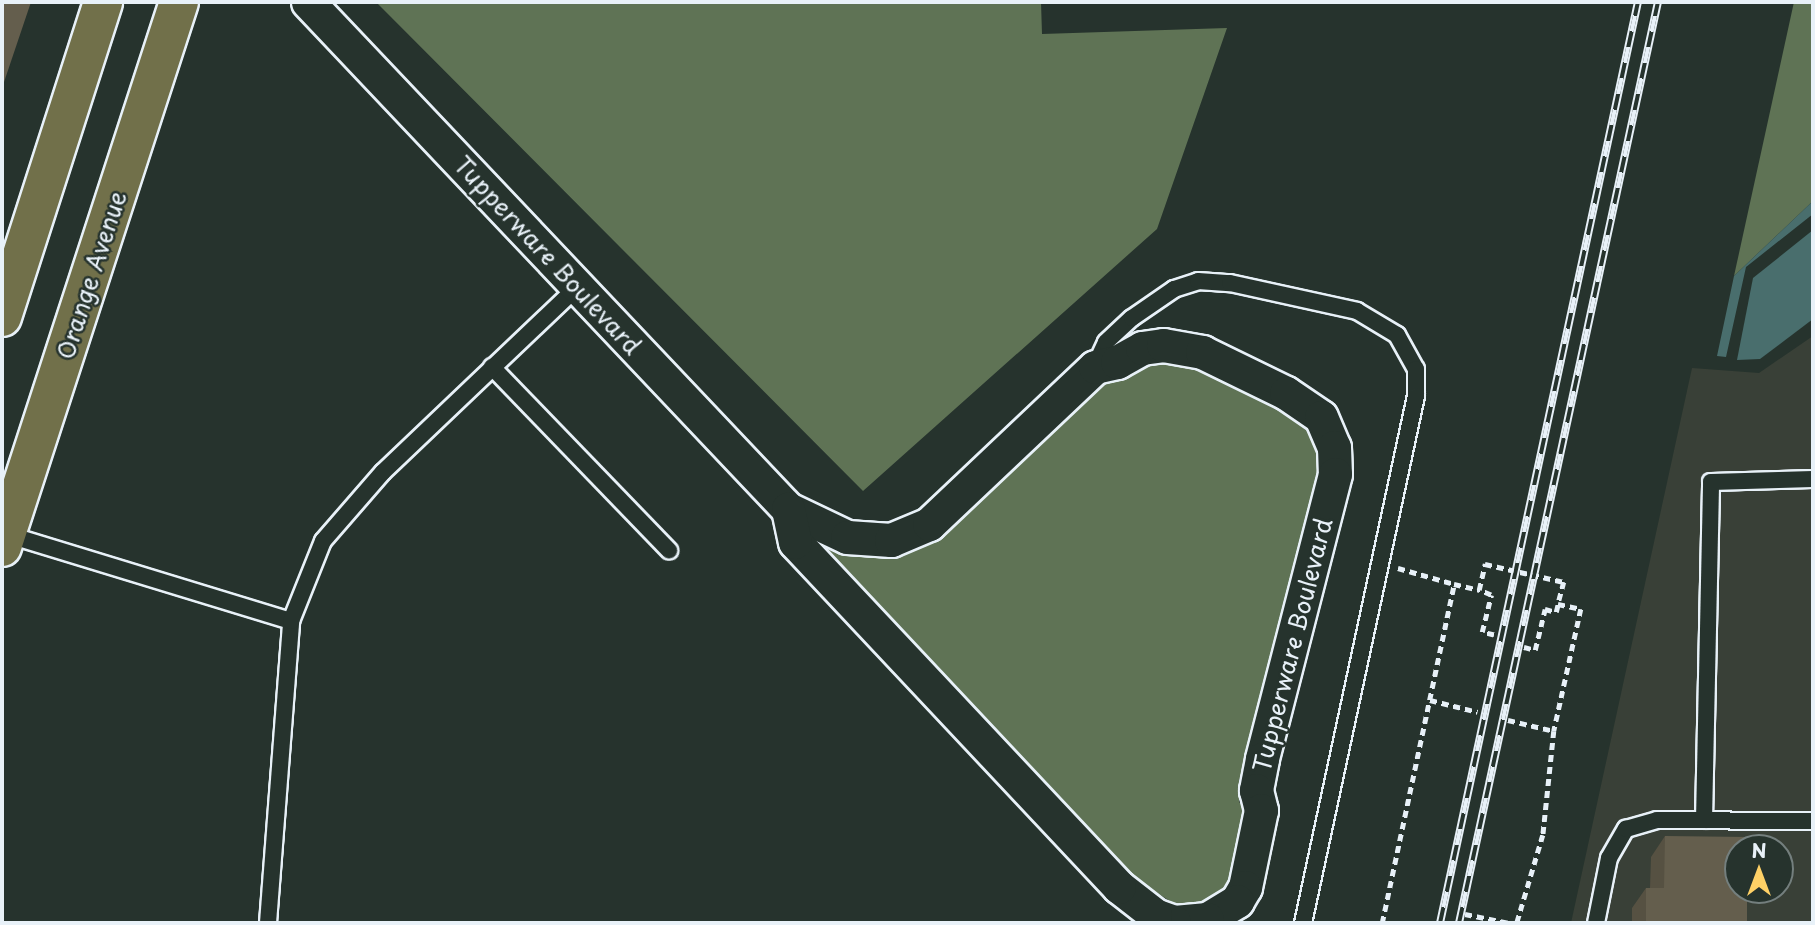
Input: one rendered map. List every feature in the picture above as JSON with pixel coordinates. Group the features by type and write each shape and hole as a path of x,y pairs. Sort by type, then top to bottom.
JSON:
{"main road":[{"path":"2,317 103,2"},
{"name":"Orange Avenue","path":"4,541 179,2"}],"street":[{"name":"Tupperware Boulevard","path":"308,2 788,509 847,537 868,541 909,534 929,524 1095,367 1117,362 1142,348 1182,346 1309,406 1321,416 1334,447 1335,474 1256,790 1261,810 1245,887 1237,901 1220,913 1190,922 1174,922 1155,915 1119,887 795,542 788,509"}],"lane":[{"path":"1095,367 1105,342 1132,318 1174,289 1198,281 1290,295 1357,311 1379,321 1397,335 1416,369 1416,396 1303,923"},
{"path":"268,923 292,621 323,541 383,472 578,286"},
{"path":"492,367 669,550"},
{"path":"1704,820 1711,482 1813,479"},
{"path":"4,541 292,621"},
{"path":"1596,923 1609,858 1626,829 1657,820 1813,821"},
{"path":"1119,887 1136,923"}],"path":[{"path":"1381,563 1491,595 1482,632 1494,635"},
{"path":"1479,590 1485,565 1564,582 1556,612 1545,609 1535,650 1524,648"},
{"path":"1382,923 1454,584"},
{"path":"1517,923 1543,835 1554,731 1581,609 1558,604"},
{"path":"1430,700 1478,712"},
{"path":"1508,720 1554,731"},
{"path":"1465,914 1509,923"}],"shaded area":[{"path":"1813,336 1813,923 1571,923 1692,368 1759,373"}],"green space":[{"path":"376,2 1041,2 1042,34 1227,28 1157,229 863,491"},
{"path":"1794,2 1813,2 1813,201 1734,276"},
{"path":"1163,361 1197,367 1280,408 1310,427 1320,450 1320,472 1244,777 1239,779 1239,802 1247,810 1232,881 1203,904 1176,905 1128,874 810,535 842,552 865,557 915,549 938,537 1101,382"}],"water":[{"path":"1813,201 1813,214 1746,267 1726,357 1717,356 1734,276"},
{"path":"1813,230 1813,319 1760,359 1737,360 1753,278"}],"building":[{"path":"2,2 31,2 2,88"},
{"path":"1665,836 1724,837 1724,904 1747,904 1747,923 1646,923 1646,888 1664,888"}],"railway":[{"path":"1440,923 1638,2"},
{"path":"1459,923 1658,2"}]}
